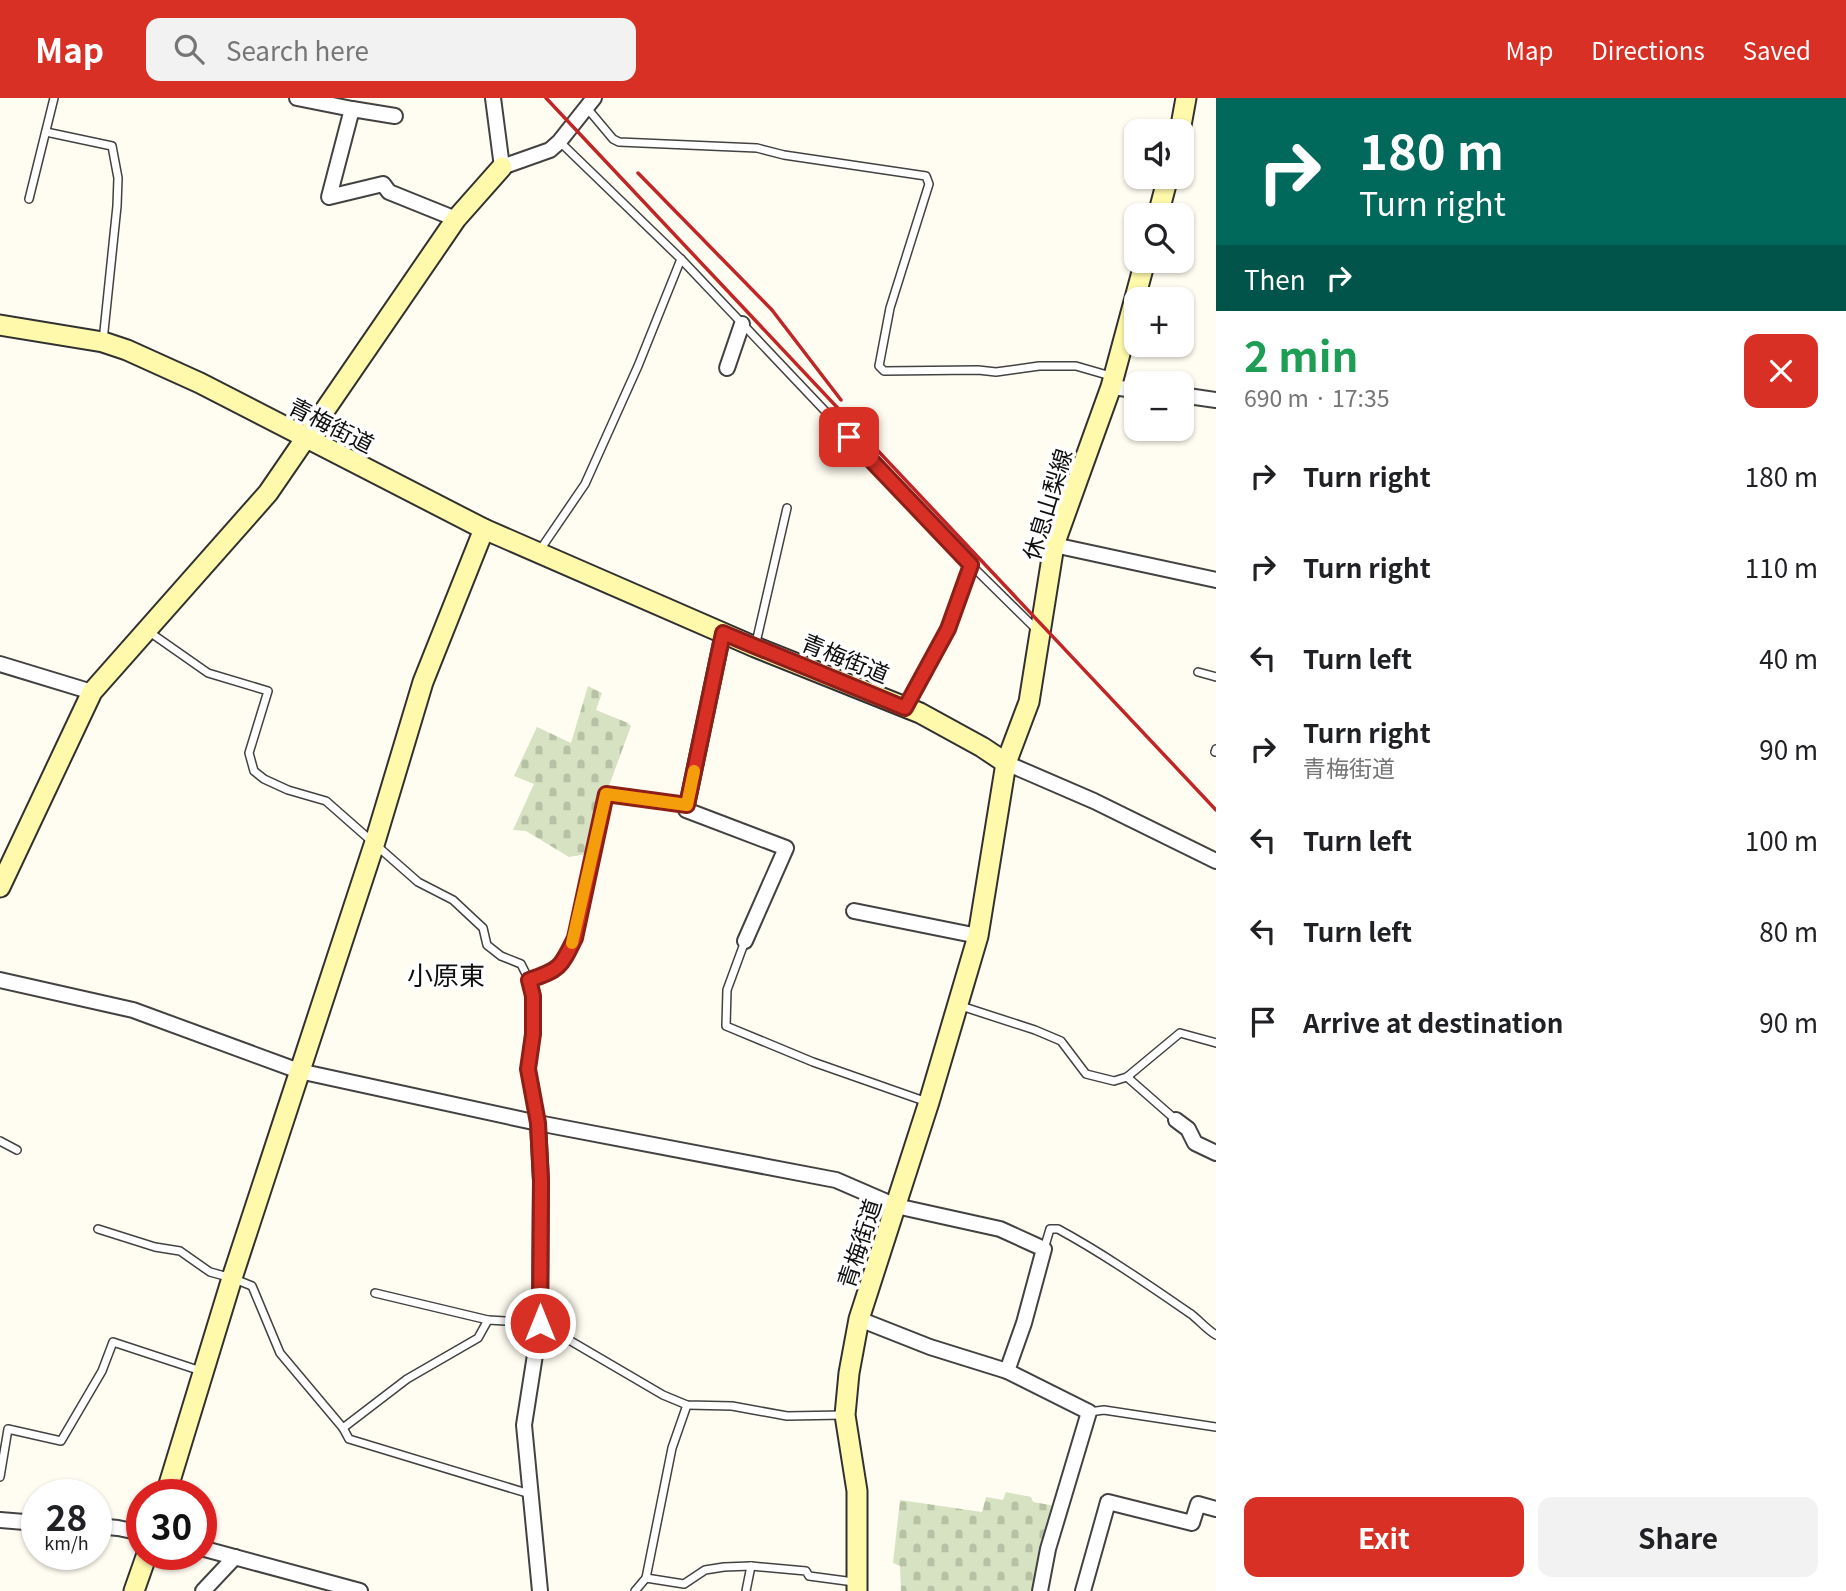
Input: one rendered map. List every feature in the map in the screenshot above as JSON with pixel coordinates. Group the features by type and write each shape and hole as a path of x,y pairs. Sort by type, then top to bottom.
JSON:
{"main road":[{"path":"1182,119 1186,98"},
{"path":"0,887 92,692 268,493 456,219 502,167"},
{"name":"休息山梨線","path":"1006,763 1029,702 1054,545 1112,382 1142,273"},
{"name":"青梅街道","path":"0,325 103,342 127,350 179,373 485,529 755,647 905,708 982,747 1006,763 978,936 929,1102 859,1319 849,1373 845,1415 857,1490 857,1586"},
{"path":"171,1479 232,1278 374,845 423,682 485,529"},
{"path":"134,1591 141,1570"}],"street":[{"path":"297,98 395,116"},
{"path":"492,98 502,167 550,150 591,103"},
{"path":"352,109 329,197 383,184 389,192 456,219"},
{"path":"727,368 742,324"},
{"path":"1112,382 1124,386"},
{"path":"1194,397 1216,400"},
{"path":"1054,545 1216,580"},
{"path":"723,633 686,810 786,848 745,941"},
{"path":"0,664 92,692"},
{"path":"1006,763 1216,861"},
{"path":"853,911 978,936"},
{"path":"0,980 132,1010 299,1071 538,1123 836,1180 895,1206 1000,1229 1044,1249 1024,1323 1007,1371"},
{"path":"1176,1120 1188,1129 1195,1143 1216,1153"},
{"path":"538,1123 541,1181 540,1323 524,1425 540,1591"},
{"path":"859,1319 930,1347 1007,1371 1089,1412 1048,1549 1040,1591"},
{"path":"1083,1591 1108,1502 1192,1524 1198,1504 1216,1509"},
{"path":"0,1520 21,1522"},
{"path":"217,1552 360,1591"},
{"path":"203,1591 235,1557"}],"lane":[{"path":"29,199 54,98"},
{"path":"591,103 613,139 619,142 757,148 784,155 926,176 929,184 890,308 879,366 884,371 996,372 1039,366 1076,366 1112,382"},
{"path":"46,132 112,146 118,178 117,206 103,342"},
{"path":"559,142 681,259 971,565 1040,633"},
{"path":"538,553 585,484 638,366 681,259"},
{"path":"755,647 787,508"},
{"path":"905,708 948,629 971,565"},
{"path":"147,630 208,673 268,691 249,753 254,771 264,779 288,790 326,801 418,882 453,900 483,928 487,945 501,956 521,964 533,996 533,1034 528,1069 538,1123"},
{"path":"1198,672 1216,677"},
{"path":"529,980 555,972 575,938 606,794 687,805"},
{"path":"745,941 727,990 726,1026 813,1062 929,1102"},
{"path":"957,1005 1061,1041 1086,1074 1114,1081 1128,1077 1180,1033 1216,1043"},
{"path":"1128,1077 1176,1120"},
{"path":"0,1141 17,1150"},
{"path":"98,1229 155,1247 180,1251 210,1272 252,1286 280,1353 343,1428 349,1439 530,1494"},
{"path":"1044,1249 1050,1229 1058,1229 1103,1254 1216,1335"},
{"path":"375,1293 488,1320 540,1323 663,1395 687,1405 732,1406 787,1416 845,1415"},
{"path":"343,1428 407,1379 478,1338 488,1320"},
{"path":"0,1476 8,1429 61,1441 102,1371 113,1342 204,1372"},
{"path":"635,1591 646,1578 672,1448 687,1405"},
{"path":"1089,1412 1104,1410 1216,1427"},
{"path":"646,1578 684,1584 705,1570 751,1566 806,1572 809,1576 857,1586"},
{"path":"746,1591 751,1566"}],"green space":[{"path":"588,686 602,693 596,710 631,726 606,794 593,853 569,857 526,831 513,830 534,784 514,776 537,727 571,743"},
{"path":"1006,1492 1031,1497 1033,1502 1061,1507 1042,1591 901,1591 900,1566 893,1563 900,1500 982,1512 986,1497 1003,1500"}],"railway":[{"path":"546,98 1216,810"},
{"path":"638,173 772,310 841,400"}],"slow traffic":[{"path":"572,943 606,794 687,805 694,771"}],"district":[{"name":"小原東","path":"446,973"}],"route":[{"path":"540,1323 541,1181 538,1123 528,1069 533,1034 533,996 529,980 555,972 575,938 606,794 687,805 723,633 905,708 948,629 971,565 849,437"}]}
